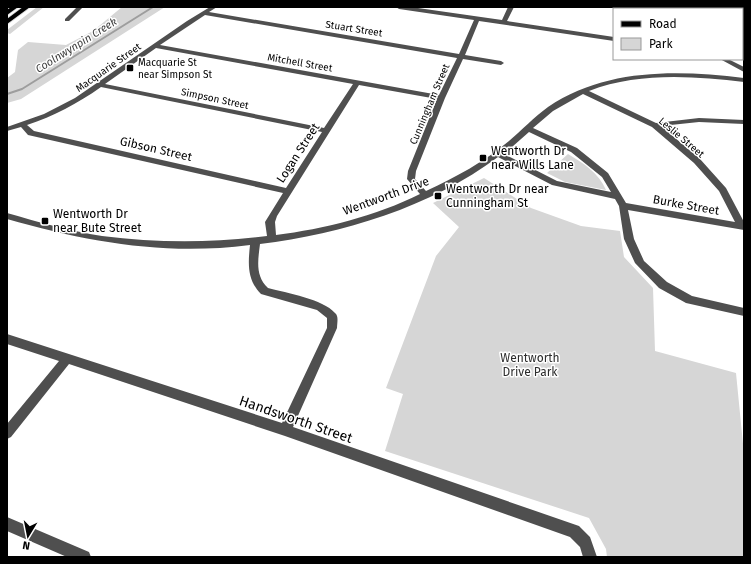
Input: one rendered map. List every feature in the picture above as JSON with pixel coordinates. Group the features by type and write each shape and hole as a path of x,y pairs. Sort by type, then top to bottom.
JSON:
{"main road":[{"path":"7,13 15,7"},
{"path":"7,22 27,7"}],"street":[{"path":"67,20 80,7"},
{"name":"Macquarie Street","path":"7,129 23,125 65,107 100,85 203,13 214,7"},
{"path":"399,7 613,39"},
{"path":"504,22 512,7"},
{"name":"Stuart Street","path":"203,13 501,63"},
{"name":"Cunningham Street","path":"425,195 414,182 411,175 441,98 462,56 477,19"},
{"name":"Mitchell Street","path":"155,46 441,98"},
{"path":"725,60 744,70"},
{"name":"Wentworth Drive","path":"7,216 85,236 140,244 197,245 255,242 306,234 351,223 425,195 459,179 498,154 555,106 583,91 619,81 657,76 700,76 744,80"},
{"name":"Logan Street","path":"272,239 270,222 287,191 357,83"},
{"name":"Simpson Street","path":"100,85 326,131"},
{"name":"Leslie Street","path":"583,91 654,125 697,161 723,190 743,227"},
{"path":"654,125 676,121 714,119 744,122"},
{"name":"Gibson Street","path":"23,125 31,133 287,191"},
{"path":"528,129 566,146 582,156 605,175 621,201 629,239 640,264 663,285 690,300 744,312"},
{"name":"Burke Street","path":"498,154 555,183 621,201 743,227"},
{"path":"255,242 254,275 258,287 265,291 320,307 332,316 332,328 285,430"},
{"name":"Handsworth Street","path":"7,339 285,430 574,531 582,536 586,542 590,557"},
{"path":"7,433 66,359"},
{"path":"7,524 84,557"}],"green space":[{"path":"37,7 44,7 10,34 7,33 7,30"},
{"path":"122,7 165,7 21,99 7,103 7,78 15,72 18,50 28,42 66,45 93,31"},
{"path":"568,154 585,165 595,174 606,190 565,182 547,173"},
{"name":"Wentworth Drive Park","path":"484,178 531,208 581,226 620,231 624,257 653,288 655,351 736,373 744,454 744,557 607,557 606,549 589,518 385,451 403,394 386,388 436,256 459,227 433,203"}],"waterway":[{"name":"Coolnwynpin Creek","path":"7,94 22,89 153,7"}],"place":[{"name":"Macquarie St near Simpson St","path":"130,68"},
{"name":"Wentworth Dr near Wills Lane","path":"483,158"},
{"name":"Wentworth Dr near Cunningham St","path":"438,196"},
{"name":"Wentworth Dr near Bute Street","path":"45,221"}]}
